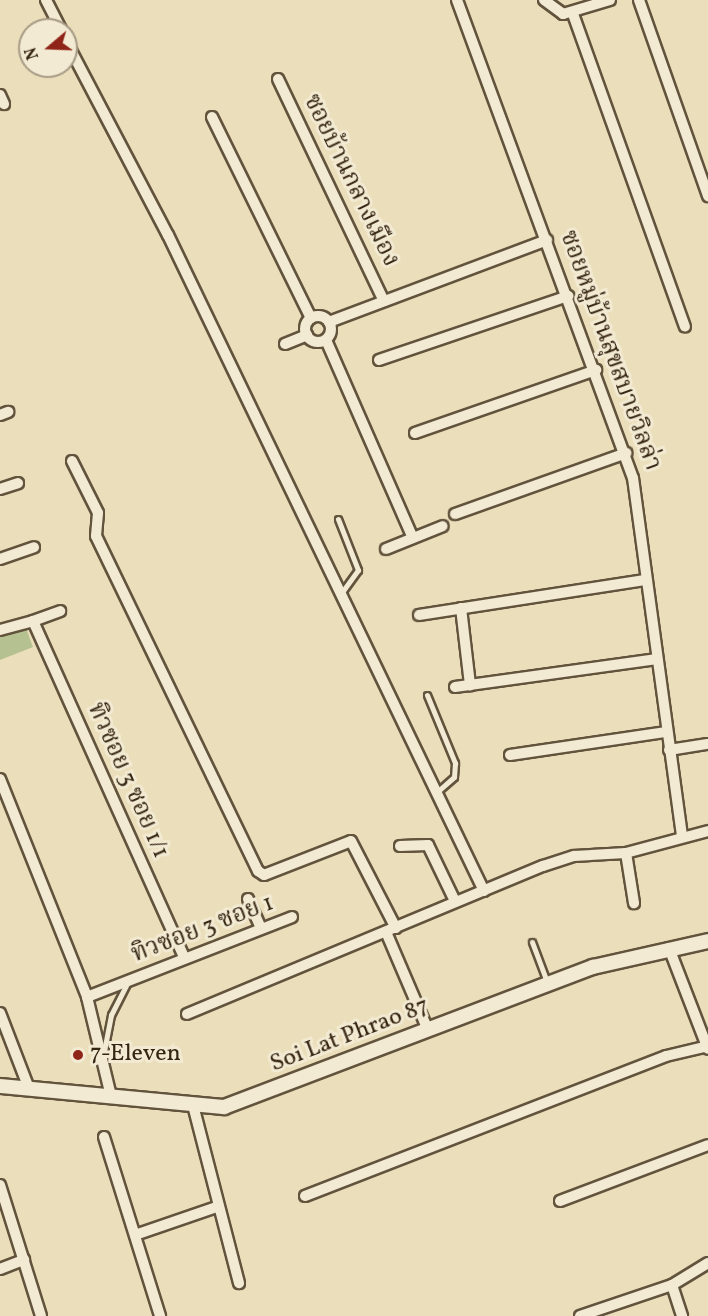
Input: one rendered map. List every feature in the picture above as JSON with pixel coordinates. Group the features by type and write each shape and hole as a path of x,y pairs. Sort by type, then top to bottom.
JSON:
{"street":[{"path":"46,0 55,18"},
{"name":"ซอยหมู่บ้านสุขสบายวิลล่า","path":"457,0 626,453 636,492 666,732 682,836"},
{"path":"544,0 555,12 573,14 610,0"},
{"path":"639,0 708,196"},
{"path":"573,14 685,327"},
{"path":"78,65 341,593 484,891"},
{"name":"ซอยบ้านกลางเมือง","path":"278,79 384,301"},
{"path":"212,117 311,318 307,335"},
{"name":"ซอยบ้านกลางเมือง","path":"329,322 547,240"},
{"path":"379,360 568,296"},
{"path":"311,318 329,322 326,340 413,538"},
{"path":"307,335 315,342 326,340"},
{"path":"285,344 307,335"},
{"path":"415,433 596,370"},
{"path":"455,514 626,453"},
{"path":"72,461 98,513 96,536 258,871 264,875 351,841 391,930 428,1030"},
{"path":"0,489 18,483"},
{"path":"386,549 443,526"},
{"path":"0,560 34,547"},
{"path":"419,615 646,580"},
{"path":"461,608 470,685"},
{"path":"0,630 60,611"},
{"name":"ทิวซอย 3 ซอย 1/1","path":"33,621 184,957"},
{"path":"455,687 657,659"},
{"path":"510,755 666,732"},
{"path":"669,750 708,744"},
{"path":"0,779 87,996 104,1051 110,1092"},
{"path":"187,1014 391,930 455,901 574,856 626,853 682,836 708,831"},
{"path":"400,846 428,845 455,901"},
{"path":"626,853 634,903"},
{"path":"248,898 261,928"},
{"name":"ทิวซอย 3 ซอย 1","path":"87,996 292,917"},
{"name":"Soi Lat Phrao 87","path":"0,1086 110,1092 194,1109 241,1102 548,984 625,957 708,941"},
{"path":"305,1196 655,1060 708,1047 669,948"},
{"path":"0,1013 28,1086"},
{"path":"194,1109 217,1207 239,1283"},
{"path":"104,1137 160,1316"},
{"path":"560,1201 708,1145"},
{"path":"0,1185 42,1316"},
{"path":"135,1235 217,1207"},
{"path":"0,1269 24,1260"},
{"path":"580,1316 672,1285 708,1263"},
{"path":"672,1285 682,1316"}],"lane":[{"path":"338,519 358,570 341,593"},
{"path":"427,695 455,764 454,777 438,791"},
{"path":"532,942 548,984"},
{"name":"ทิวซอย 3 ซอย 1","path":"104,1051 111,1015 128,981"}],"green space":[{"path":"26,628 33,647 0,660 0,637"}],"place":[{"name":"7-Eleven","path":"78,1055"}]}
